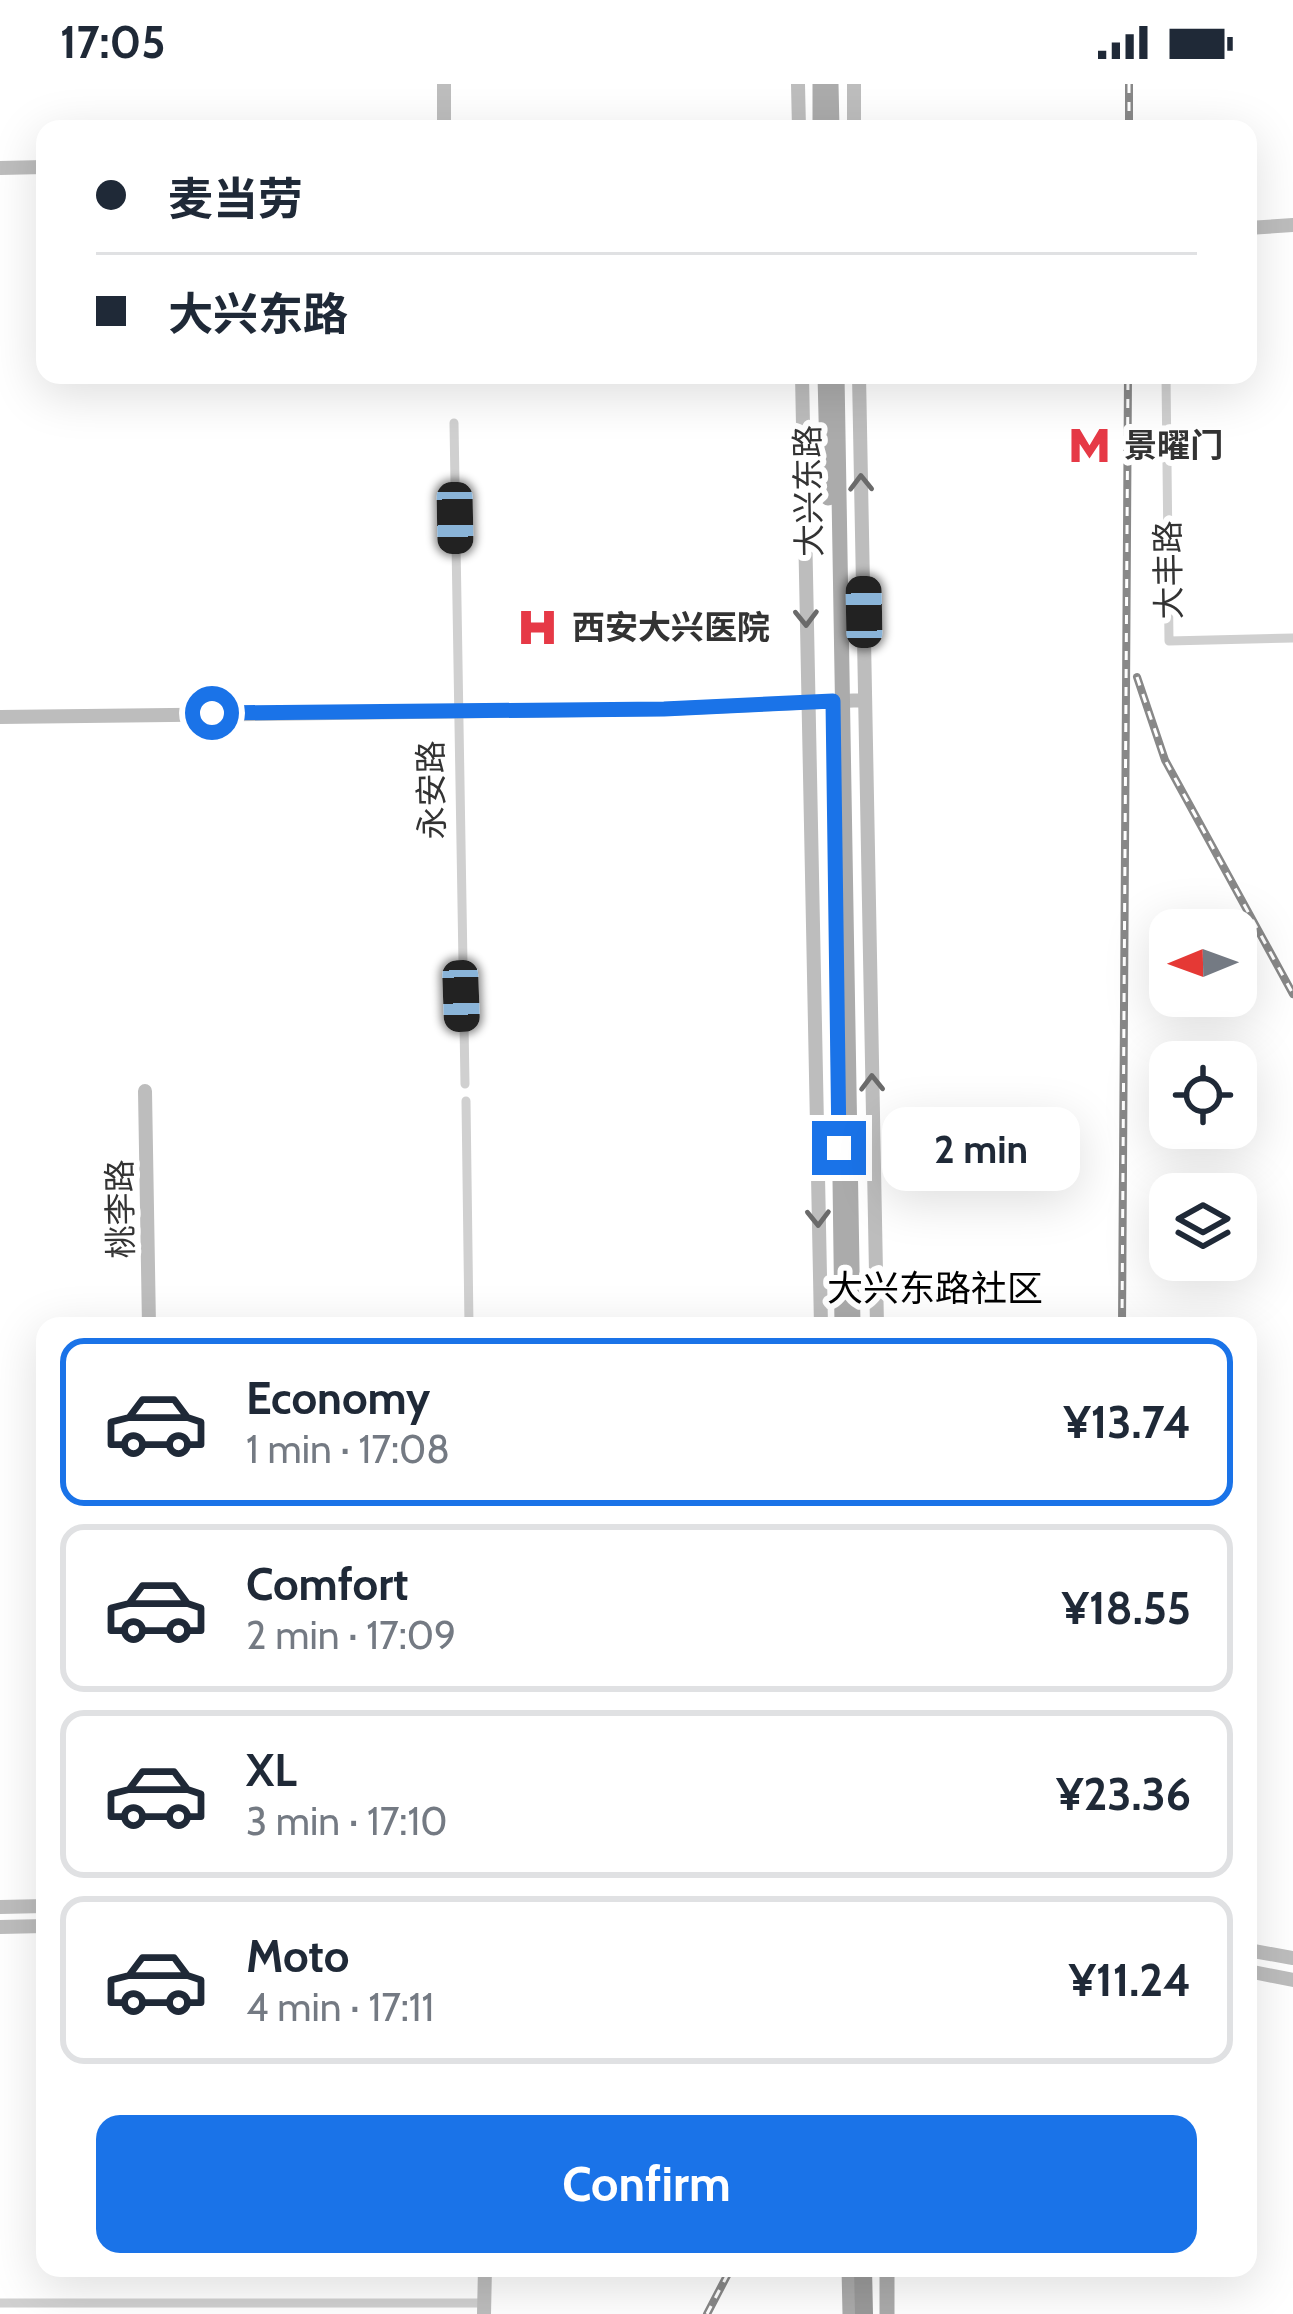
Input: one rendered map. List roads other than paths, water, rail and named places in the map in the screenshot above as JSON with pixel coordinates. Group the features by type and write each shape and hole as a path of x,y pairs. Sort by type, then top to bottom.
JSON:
{"highway":[{"path":"863,2277 864,2314"},
{"path":"874,2277 874,2314"}],"main road":[{"path":"444,84 444,120"},
{"path":"798,84 799,120"},
{"path":"820,84 820,120"},
{"path":"831,84 832,120"},
{"path":"854,84 854,120"},
{"path":"0,168 36,166"},
{"path":"1257,227 1293,225"},
{"path":"802,384 820,1317"},
{"name":"大兴东路","path":"826,384 853,1317"},
{"name":"大兴东路","path":"836,384 842,1317"},
{"path":"859,384 877,1317"},
{"path":"0,717 865,700"},
{"name":"桃李路","path":"146,1091 149,1317"},
{"path":"0,1907 36,1906"},
{"path":"0,1927 36,1926"},
{"path":"1257,1952 1293,1958"},
{"path":"1257,1973 1293,1980"},
{"path":"484,2308 485,2277"},
{"path":"849,2277 850,2314"},
{"path":"887,2277 887,2314"}],"street":[{"name":"大丰路","path":"1166,384 1169,641 1293,638"},
{"name":"永安路","path":"454,423 465,1084"},
{"path":"466,1101 469,1317"},
{"path":"0,2303 484,2308"}],"railway":[{"path":"1129,84 1129,120"},
{"path":"1122,1317 1128,384"},
{"path":"1137,677 1165,760 1293,994"},
{"path":"707,2314 726,2277"}],"place":[{"name":"景曜门","path":"1090,445"},
{"name":"西安大兴医院","path":"538,627"}],"district":[{"name":"大兴东路社区","path":"935,1288"}]}
